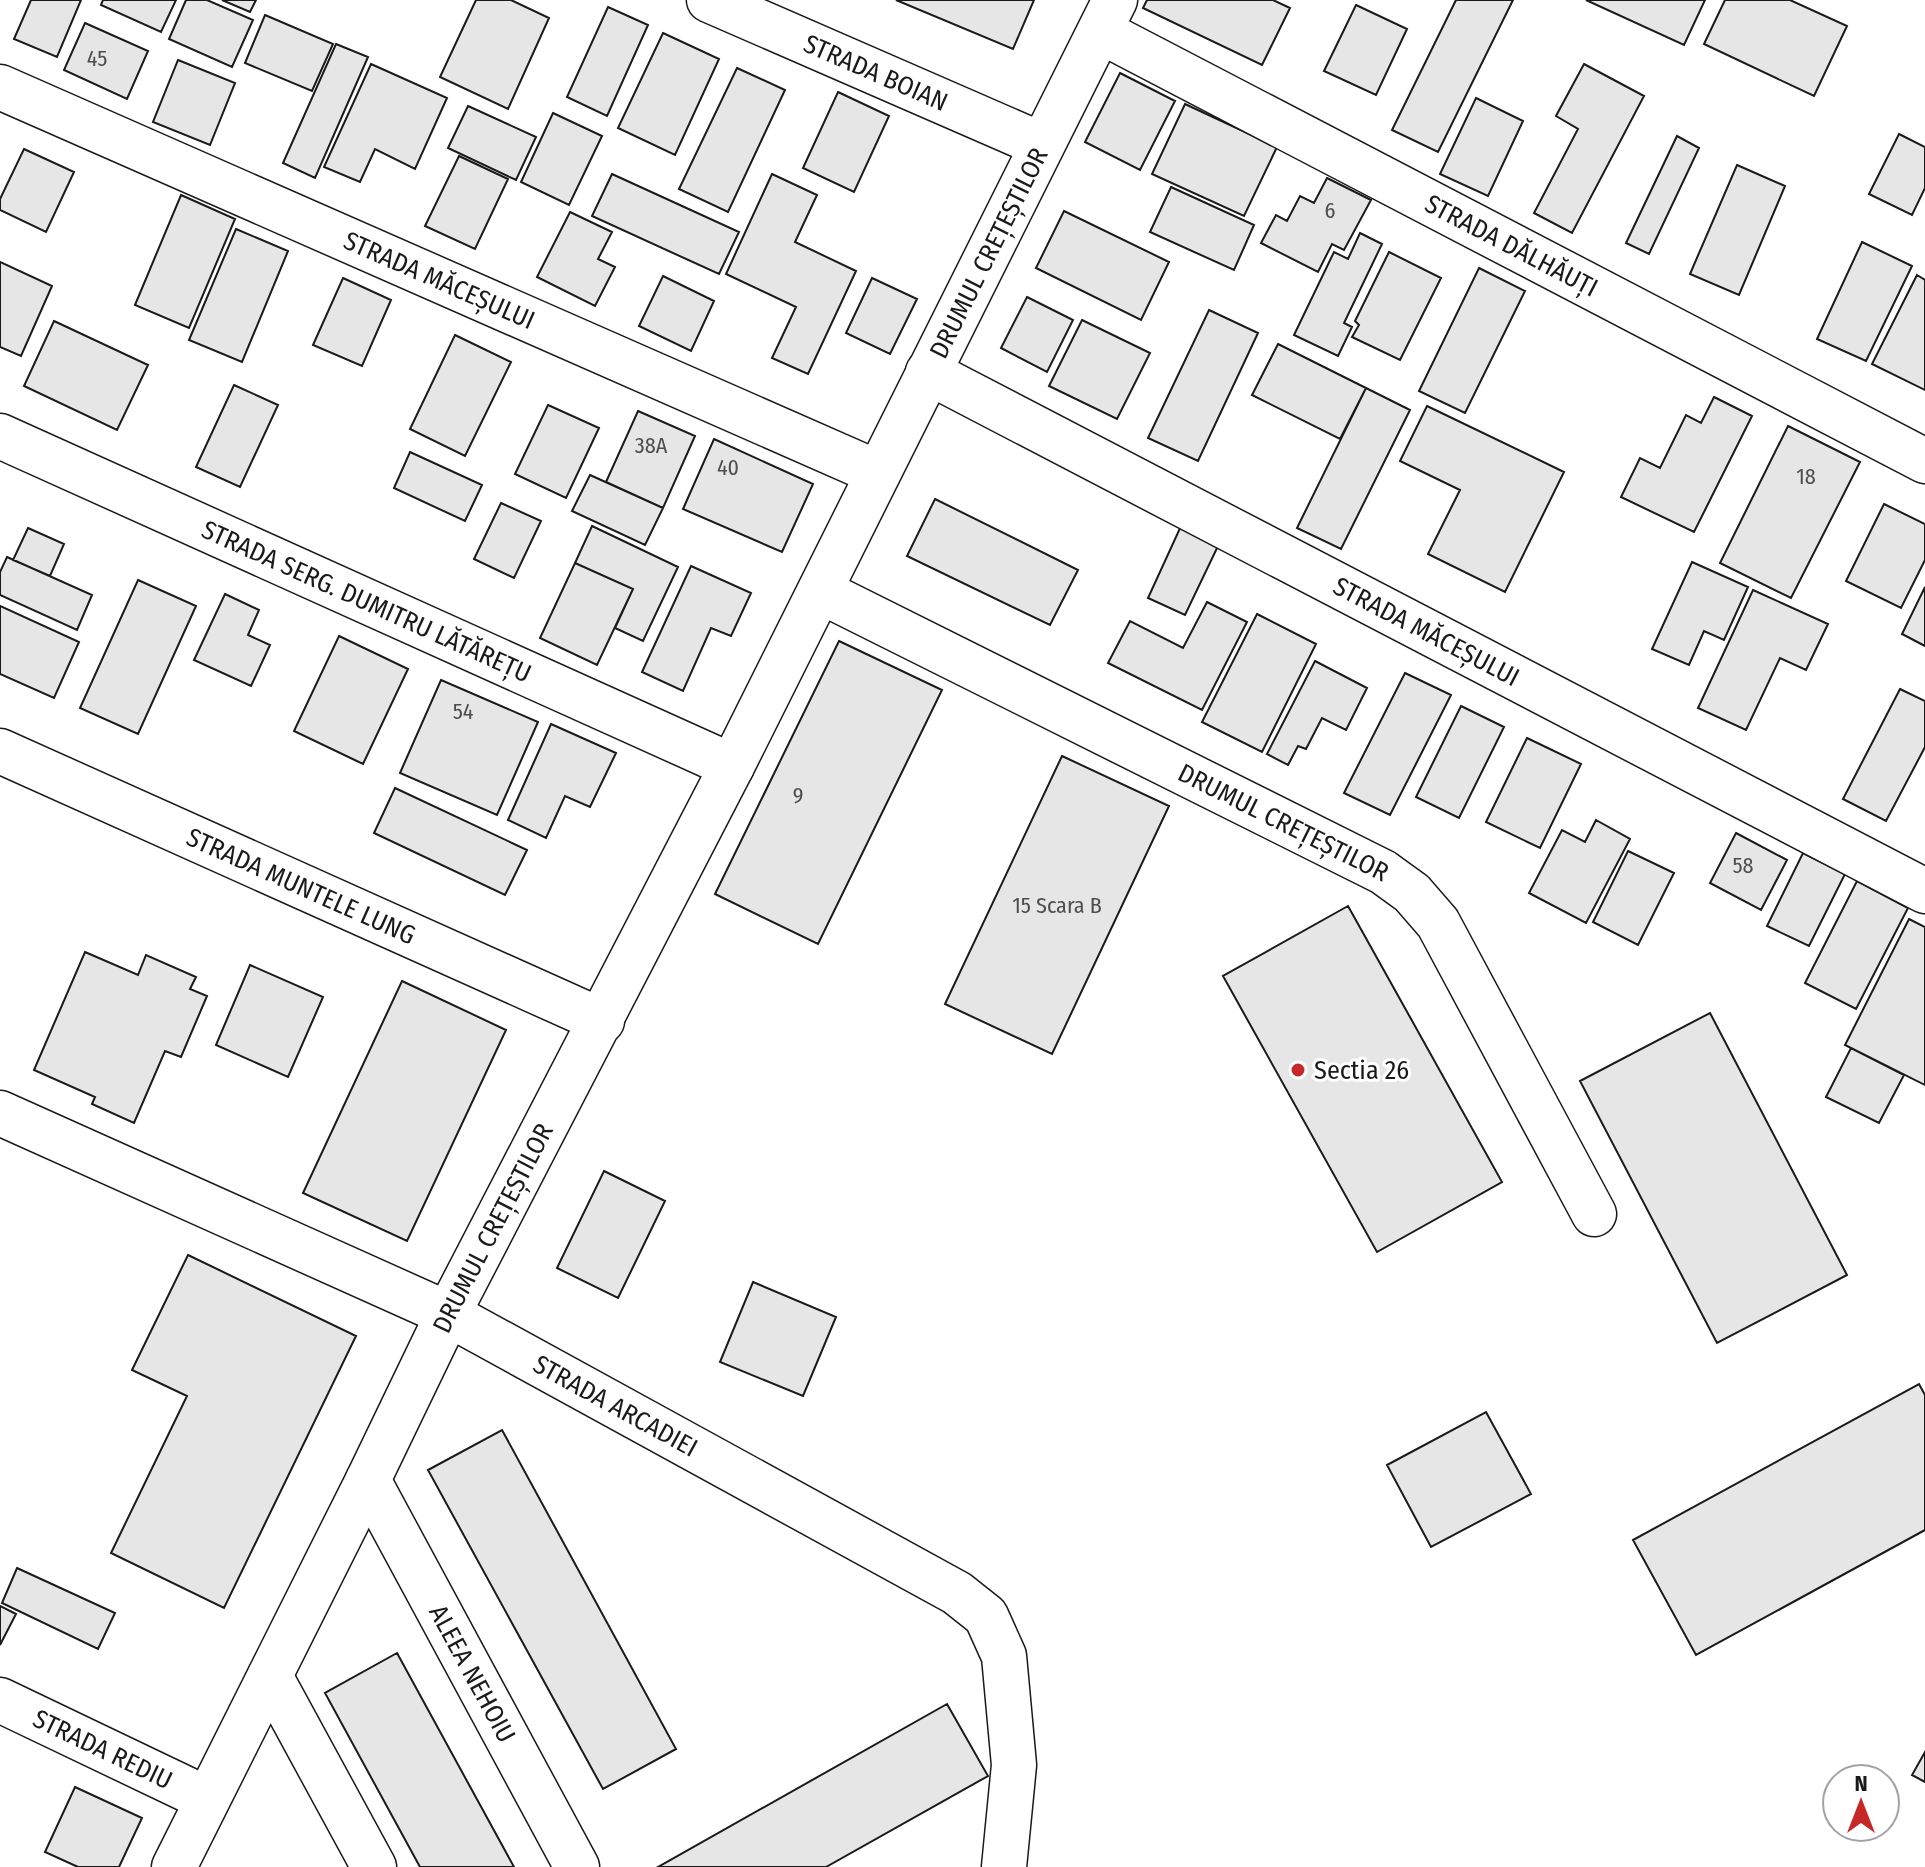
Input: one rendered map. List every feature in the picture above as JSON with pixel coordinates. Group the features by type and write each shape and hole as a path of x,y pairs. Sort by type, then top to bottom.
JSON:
{"street":[{"name":"STRADA BOIAN","path":"709,0 1042,145"},
{"name":"DRUMUL CREȚEȘTILOR","path":"174,1867 448,1314 732,766 1107,15"},
{"name":"STRADA DĂLHĂUȚI","path":"1107,15 1925,461"},
{"name":"STRADA MĂCEȘULUI","path":"0,87 878,473"},
{"name":"STRADA MĂCEȘULUI","path":"928,372 1925,891"},
{"name":"STRADA SERG. DUMITRU LĂTĂREȚU","path":"0,436 732,766"},
{"name":"DRUMUL CREȚEȘTILOR","path":"820,591 1383,872 1412,893 1438,923 1594,1214"},
{"name":"STRADA MUNTELE LUNG","path":"0,751 602,1021"},
{"name":"STRADA ARCADIEI","path":"0,1113 448,1314 957,1593 986,1616 1004,1656 1014,1765 1004,1867"},
{"name":"ALEEA NEHOIU","path":"368,1480 577,1867"},
{"path":"270,1676 374,1867"},
{"name":"STRADA REDIU","path":"0,1700 207,1799"}],"building":[{"path":"31,0 81,0 57,57 14,39"},
{"path":"103,0 176,0 161,32 101,5"},
{"path":"186,0 207,0 253,20 232,67 169,39"},
{"path":"222,0 256,0 250,12"},
{"path":"476,0 511,0 549,18 508,109 440,77"},
{"path":"896,0 1034,0 1013,49"},
{"path":"1147,0 1273,0 1290,8 1262,65 1143,8"},
{"path":"1456,0 1513,0 1438,152 1392,130"},
{"path":"1586,0 1705,0 1684,45"},
{"path":"1725,0 1790,0 1847,26 1814,96 1704,44"},
{"path":"1356,5 1407,29 1376,95 1324,71"},
{"path":"608,7 648,25 607,116 567,97"},
{"path":"265,15 333,44 312,91 245,63"},
{"path":"85,23 148,51 127,99 64,70"},
{"path":"663,33 719,59 675,155 618,128"},
{"path":"336,44 368,57 315,178 283,163"},
{"path":"178,60 235,83 210,145 153,122"},
{"path":"371,64 447,98 415,169 375,149 360,182 324,167"},
{"path":"1584,64 1644,96 1572,233 1534,213 1578,129 1556,116"},
{"path":"737,68 785,90 728,212 679,189"},
{"path":"1120,73 1175,101 1140,170 1085,142"},
{"path":"838,92 889,116 854,192 803,168"},
{"path":"1476,98 1523,121 1488,196 1440,174"},
{"path":"1185,104 1277,147 1244,216 1152,174"},
{"path":"468,106 536,137 516,180 448,148"},
{"path":"553,113 602,136 569,205 521,182"},
{"path":"1899,134 1925,147 1925,188 1912,215 1869,194"},
{"path":"1677,136 1699,148 1649,254 1626,243"},
{"path":"24,149 74,172 46,232 0,210 0,199"},
{"path":"459,156 508,179 475,249 425,226"},
{"path":"1737,165 1785,186 1739,295 1690,274"},
{"path":"612,174 739,232 719,274 592,216"},
{"path":"772,174 817,195 795,242 856,271 808,374 772,358 796,307 726,274"},
{"path":"1327,178 1371,200 1344,250 1332,244 1318,272 1261,243 1276,215 1287,221 1300,196 1314,203"},
{"path":"1171,187 1254,225 1234,270 1150,232"},
{"path":"181,195 235,219 189,328 135,305"},
{"path":"1064,211 1169,262 1141,320 1036,268"},
{"path":"570,212 612,232 598,259 615,267 595,306 537,277"},
{"path":"236,229 288,251 242,362 189,340"},
{"path":"1360,233 1382,244 1344,323 1352,327 1338,356 1294,335 1334,252 1348,259"},
{"path":"1862,242 1912,266 1866,361 1817,339"},
{"path":"1389,252 1441,278 1400,360 1352,337 1359,325 1355,321"},
{"path":"0,262 52,286 21,356 0,347"},
{"path":"1479,268 1525,291 1465,413 1419,391"},
{"path":"1917,275 1925,280 1925,390 1872,364"},
{"path":"663,276 714,301 691,351 639,326"},
{"path":"343,278 391,300 362,366 313,345"},
{"path":"872,278 917,299 890,354 846,333"},
{"path":"1027,297 1073,320 1047,372 1001,348"},
{"path":"1209,310 1258,333 1198,461 1148,438"},
{"path":"1082,320 1150,353 1117,419 1049,386"},
{"path":"54,321 148,365 117,430 24,386"},
{"path":"455,335 511,362 465,456 410,429"},
{"path":"1278,344 1366,388 1340,439 1252,395"},
{"path":"234,385 278,405 240,487 196,467"},
{"path":"1366,388 1410,410 1341,549 1297,528"},
{"path":"1714,397 1752,416 1694,532 1621,497 1640,458 1660,468 1686,415 1701,423"},
{"path":"548,405 599,428 566,498 515,474"},
{"path":"1427,406 1564,472 1505,592 1428,554 1460,490 1400,461"},
{"path":"638,411 695,436 663,508 606,482"},
{"path":"1788,426 1860,462 1791,598 1720,563"},
{"path":"714,439 813,484 782,552 683,509"},
{"path":"410,452 482,485 465,521 394,488"},
{"path":"590,475 663,508 645,545 572,511"},
{"path":"935,499 1078,570 1050,625 907,556"},
{"path":"501,503 541,521 514,578 474,559"},
{"path":"1884,504 1925,524 1925,560 1901,608 1846,581"},
{"path":"592,526 678,567 643,641 615,628 633,589 575,563"},
{"path":"1181,526 1219,544 1185,615 1148,598"},
{"path":"28,528 64,544 50,576 13,560"},
{"path":"7,557 92,595 77,630 0,595 0,572"},
{"path":"1692,562 1748,587 1724,640 1704,631 1689,665 1652,649"},
{"path":"575,563 633,589 597,665 540,638"},
{"path":"691,566 751,593 731,636 711,628 683,691 642,672"},
{"path":"138,580 196,606 138,734 80,708"},
{"path":"1925,587 1925,646 1902,634"},
{"path":"1753,590 1828,624 1806,670 1780,658 1746,730 1698,708"},
{"path":"225,594 259,610 248,635 270,645 251,686 194,660"},
{"path":"1207,602 1247,622 1202,710 1108,663 1130,621 1183,648"},
{"path":"0,606 79,642 54,698 0,674"},
{"path":"1257,614 1316,644 1262,752 1202,722"},
{"path":"339,636 408,669 363,764 294,731"},
{"path":"839,641 942,690 818,944 715,894"},
{"path":"1315,661 1367,688 1346,730 1322,718 1306,749 1298,746 1288,765 1267,754"},
{"path":"1405,673 1451,695 1390,815 1344,793"},
{"path":"441,680 538,722 497,815 400,773"},
{"path":"1900,689 1925,701 1925,747 1886,821 1843,799"},
{"path":"1461,706 1504,727 1459,818 1416,797"},
{"path":"551,724 616,753 590,807 565,796 546,838 508,820"},
{"path":"1527,738 1581,764 1540,848 1486,822"},
{"path":"1062,756 1169,806 1052,1054 945,1004"},
{"path":"395,788 527,850 505,895 374,833"},
{"path":"1596,820 1630,839 1586,923 1529,893 1562,830 1585,842"},
{"path":"1736,833 1787,860 1761,910 1710,883"},
{"path":"1628,851 1674,873 1638,945 1593,922"},
{"path":"1803,853 1845,874 1809,946 1767,926"},
{"path":"1857,881 1908,908 1856,1009 1805,983"},
{"path":"1348,906 1502,1182 1377,1252 1223,976"},
{"path":"1909,919 1925,927 1925,1085 1845,1045"},
{"path":"85,952 138,975 146,955 196,977 190,989 207,996 181,1057 165,1051 134,1123 92,1104 95,1097 34,1070"},
{"path":"250,965 323,997 288,1077 216,1045"},
{"path":"402,981 506,1030 407,1241 303,1193"},
{"path":"1710,1013 1847,1275 1717,1343 1580,1081"},
{"path":"1851,1048 1904,1075 1879,1123 1826,1097"},
{"path":"604,1171 665,1201 618,1298 557,1268"},
{"path":"188,1255 356,1336 224,1608 111,1553 187,1396 132,1370"},
{"path":"753,1282 836,1317 803,1396 720,1362"},
{"path":"1919,1384 1925,1395 1925,1530 1696,1655 1633,1540"},
{"path":"1486,1412 1531,1494 1431,1547 1387,1465"},
{"path":"502,1430 676,1749 603,1789 428,1470"},
{"path":"17,1568 115,1613 98,1649 2,1603"},
{"path":"0,1606 16,1614 0,1645"},
{"path":"397,1653 514,1867 420,1867 325,1693"},
{"path":"947,1704 988,1776 826,1867 658,1867"},
{"path":"1925,1752 1925,1782 1912,1775"},
{"path":"75,1787 142,1818 119,1867 78,1867 45,1852"}],"place":[{"name":"Sectia 26","path":"1298,1070"}]}
